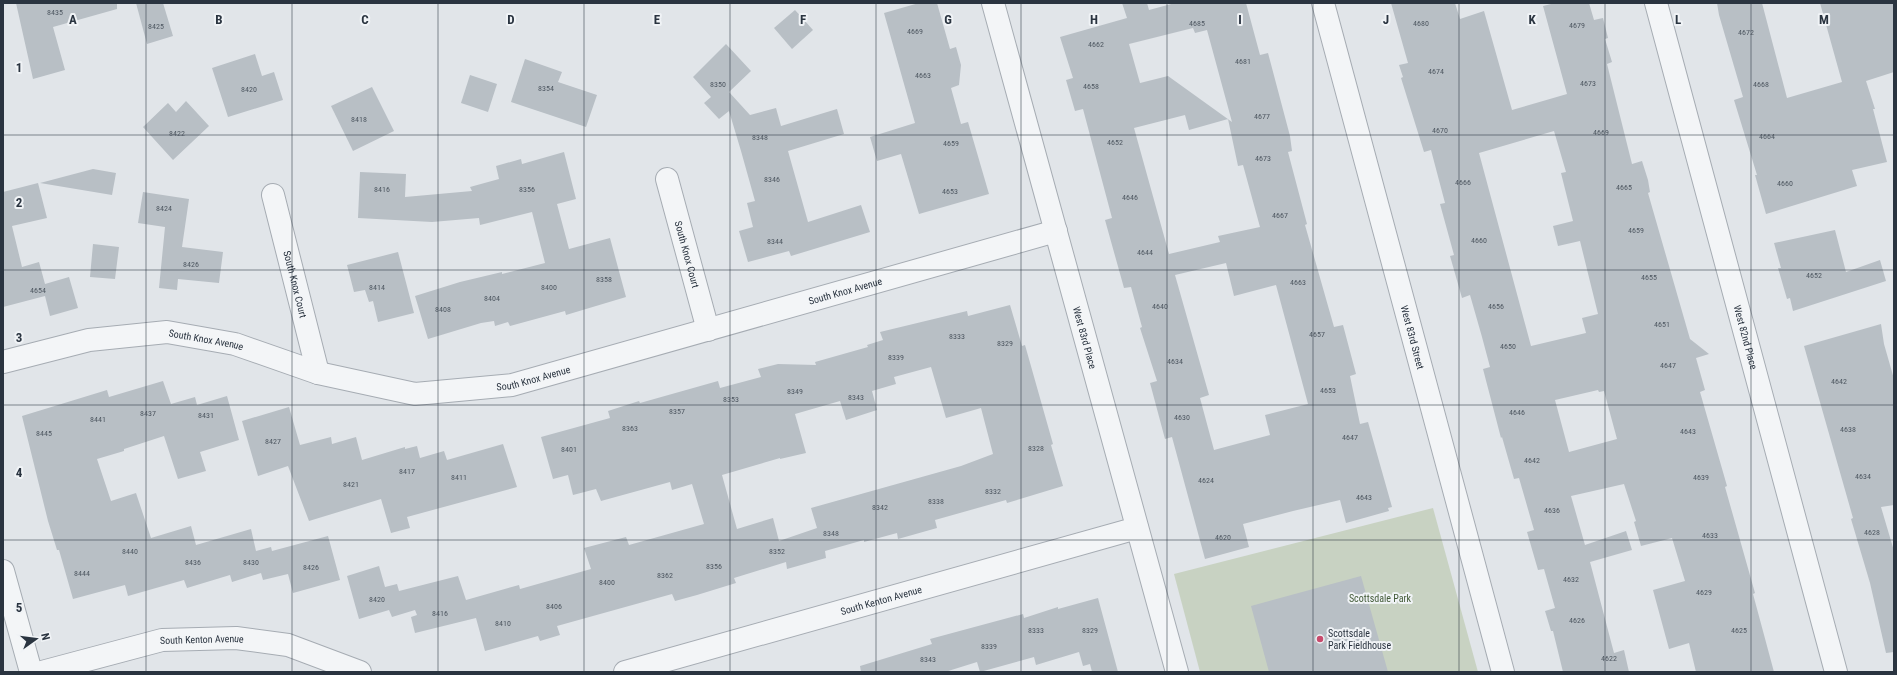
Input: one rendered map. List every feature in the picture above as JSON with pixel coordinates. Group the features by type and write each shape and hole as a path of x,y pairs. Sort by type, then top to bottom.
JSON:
{"street":[{"name":"West 83rd Place","path":"993,3 1177,672"},
{"name":"West 83rd Street","path":"1323,3 1503,672"},
{"name":"West 82nd Place","path":"1656,3 1836,672"},
{"name":"South Knox Court","path":"667,179 708,330"},
{"name":"South Knox Court","path":"273,194 318,373"},
{"name":"South Knox Avenue","path":"3,362 89,340 167,332 235,344 318,373 415,394 512,385 1056,231"},
{"name":"South Kenton Avenue","path":"625,672 1137,528"},
{"path":"3,570 31,672"},
{"name":"South Kenton Avenue","path":"42,672 162,640 236,638 288,645 360,672"}],"green space":[{"name":"Scottsdale Park","path":"1433,508 1478,672 1200,672 1174,574"}],"building":[{"path":"16,3 117,3 117,9 53,27 65,70 33,79"},
{"path":"136,3 163,3 173,36 147,44"},
{"path":"919,3 937,3 950,49 956,47 961,65 959,85 951,88 961,124 968,122 989,194 919,214 901,154 877,161 870,137 915,123 884,13"},
{"path":"1122,3 1147,3 1149,10 1175,3 1246,3 1260,55 1268,53 1290,136 1292,151 1288,152 1307,224 1305,225 1334,327 1343,325 1356,374 1350,376 1360,424 1368,422 1392,507 1388,508 1389,511 1346,523 1340,500 1243,524 1249,547 1205,559 1172,437 1165,439 1150,383 1157,381 1140,328 1142,327 1131,287 1124,288 1105,220 1112,218 1083,109 1075,111 1066,80 1073,78 1060,37 1127,18","holes":["1193,28 1195,33 1207,30 1232,122 1168,76 1140,83 1129,44","1185,115 1189,130 1228,119 1238,166 1243,165 1260,227 1218,236 1220,242 1169,254 1134,128","1226,263 1234,296 1276,285 1308,404 1265,415 1270,435 1214,450 1200,398 1209,395 1175,275"]},
{"path":"1391,3 1455,3 1460,19 1484,11 1512,110 1567,94 1543,6 1555,3 1589,3 1594,20 1603,18 1608,38 1605,39 1612,62 1607,64 1632,164 1642,161 1648,180 1650,192 1648,193 1690,339 1709,354 1696,358 1705,390 1700,392 1727,486 1725,487 1755,593 1753,594 1774,672 1696,672 1689,643 1669,649 1653,590 1685,581 1672,538 1641,546 1634,522 1636,521 1624,484 1571,496 1585,545 1626,531 1632,550 1590,562 1614,653 1624,650 1629,672 1563,672 1553,631 1551,631 1545,611 1555,608 1544,569 1538,570 1527,532 1534,530 1519,478 1514,479 1502,437 1501,438 1483,369 1490,367 1470,295 1462,298 1450,256 1454,255 1440,204 1445,203 1431,150 1424,152 1401,78 1403,77 1399,65 1408,63","holes":["1554,131 1566,172 1561,173 1573,221 1553,226 1558,246 1580,241 1598,314 1582,318 1586,333 1531,346 1479,153","1598,390 1599,392 1604,391 1617,439 1569,452 1555,400"]},
{"path":"1717,3 1762,3 1787,98 1842,82 1820,3 1894,3 1894,72 1866,81 1875,109 1873,109 1887,162 1852,170 1857,186 1766,214 1755,175 1757,175 1734,100 1743,97 1719,15"},
{"path":"795,10 813,30 792,49 774,28"},
{"path":"726,44 751,71 729,92 750,115 776,108 781,126 837,109 844,134 788,151 808,222 861,205 870,232 791,256 789,251 748,262 739,231 753,227 747,203 755,201 741,151 729,111 719,119 704,103 711,97 693,77"},
{"path":"255,54 262,76 274,72 283,100 228,117 212,68"},
{"path":"525,59 562,72 558,82 597,95 586,127 511,102"},
{"path":"470,75 497,84 488,112 461,103"},
{"path":"372,87 394,131 353,151 331,106"},
{"path":"186,101 209,126 173,160 143,127 168,103 176,112"},
{"path":"564,152 576,199 557,204 569,249 610,238 626,297 566,315 565,311 510,326 508,322 495,326 494,321 481,323 428,339 415,296 460,282 502,272 502,274 545,263 532,212 480,225 479,218 432,222 358,218 360,172 406,174 405,197 472,191 470,187 499,179 496,166 521,159 522,164"},
{"path":"93,169 116,173 112,195 40,183"},
{"path":"38,183 47,218 12,226 22,267 39,262 45,284 69,277 78,308 50,316 45,296 3,307 3,192"},
{"path":"143,192 189,199 182,247 223,252 219,283 178,279 177,290 159,288 165,227 138,223"},
{"path":"1835,230 1846,272 1880,260 1886,281 1793,311 1790,298 1787,299 1778,268 1781,268 1774,243"},
{"path":"93,244 119,247 115,279 90,277"},
{"path":"398,252 414,313 378,322 373,301 369,302 365,290 354,292 347,265"},
{"path":"1010,305 1022,346 1025,345 1053,444 1051,445 1063,486 1007,503 1006,500 935,520 937,528 898,539 897,533 864,542 864,540 825,551 826,558 787,569 786,562 734,578 736,583 697,595 675,601 672,594 557,626 560,635 540,641 538,636 485,651 476,618 415,633 411,617 417,615 415,610 392,617 389,610 359,619 347,576 379,566 385,587 397,584 399,591 458,576 466,600 519,585 520,589 591,569 584,548 626,537 629,545 704,524 692,484 672,490 670,482 601,501 596,489 573,495 568,475 553,479 541,437 610,418 608,411 639,401 640,403 718,381 720,388 761,377 758,369 778,364 816,365 815,362 868,347 867,345 883,340 880,332 967,311 968,316","holes":["931,367 946,418 981,408 993,454 961,466 811,508 817,528 779,541 773,518 737,529 722,475 780,458 806,453 795,414 840,401 846,420 877,410 872,391 896,384 894,377"]},
{"path":"1881,324 1884,344 1894,379 1894,505 1881,507 1894,551 1894,652 1886,653 1870,583 1851,519 1853,518 1804,346"},
{"path":"163,381 171,404 195,397 197,405 227,396 239,440 200,452 206,471 178,479 164,436 97,459 111,501 136,493 151,538 191,526 196,545 251,529 256,551 271,547 272,551 328,536 340,580 293,593 288,574 263,580 261,573 232,582 230,575 187,588 184,580 128,596 125,585 73,599 59,550 57,550 48,521 22,416 107,390 109,397"},
{"path":"289,407 300,445 331,437 332,444 356,437 362,460 405,447 405,449 417,446 420,458 444,451 447,460 503,444 517,487 407,517 410,528 391,533 381,499 309,521 288,466 258,476 242,421"},
{"name":"Scottsdale Park Fieldhouse","path":"1361,576 1388,672 1269,672 1251,606"},
{"path":"1098,598 1118,672 1092,672 1090,664 1083,666 1079,652 1036,665 1034,657 980,672 977,662 945,672 861,672 860,666 932,644 930,639 1023,614 1024,618 1058,607 1058,609"}],"place":[{"name":"Scottsdale Park Fieldhouse","path":"1320,639"}]}
